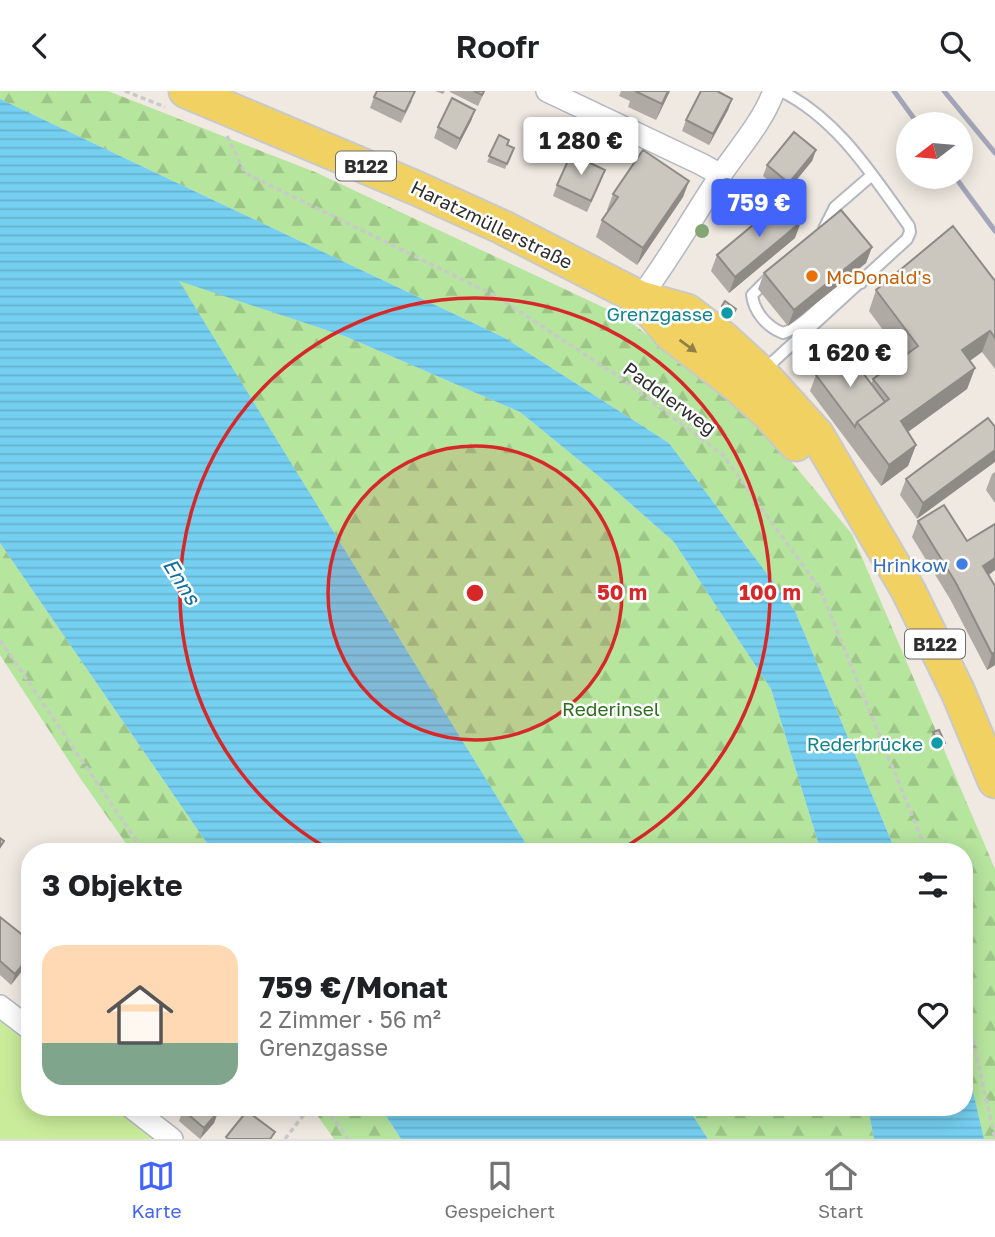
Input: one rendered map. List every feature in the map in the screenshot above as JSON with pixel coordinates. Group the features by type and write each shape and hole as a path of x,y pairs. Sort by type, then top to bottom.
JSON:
{"main road":[{"name":"Haratzmüllerstraße","path":"186,91 502,227 639,298 687,311 724,339 761,373 817,435 887,552 926,624 995,781"},
{"name":"Haratzmüllerstraße","path":"639,298 671,334 707,360 769,414 862,513"}],"street":[{"path":"547,91 721,176"},
{"path":"639,298 661,270 767,108 774,91"},
{"path":"0,1006 21,1022"},
{"path":"142,1116 172,1139"}],"lane":[{"path":"761,373 861,283 907,239 910,232 909,226 872,175 828,123 798,99 781,91"},
{"path":"812,240 828,224 835,207 872,175"},
{"path":"775,272 752,295 753,305 771,328 783,333 796,329 847,283 861,283"}],"path":[{"name":"Paddlerweg","path":"225,132 245,173 496,296 619,377 723,455 820,589 923,843"},
{"path":"0,639 138,843"},
{"path":"973,1040 995,1139"},
{"path":"285,1139 303,1116"},
{"path":"332,1116 348,1139"}],"green space":[{"path":"0,91 108,91 315,172 624,317 754,417 852,534 995,869 995,1139 984,1139 973,1091 973,843 892,843 795,611 669,443 505,338 0,99"},
{"name":"Rederinsel","path":"178,280 347,337 520,412 607,483 674,542 771,689 818,843 525,843"},
{"path":"0,543 207,843 126,843 0,655"},
{"path":"0,1017 21,1033 21,1116 128,1116 158,1139 0,1139"},
{"path":"318,1116 386,1116 401,1139 334,1139"},
{"path":"693,1116 870,1116 874,1139 708,1139"}],"water":[{"name":"Enns","path":"0,99 505,338 669,443 795,611 892,843 818,843 771,689 674,542 520,412 347,337 179,281 525,843 207,843 0,543"},
{"path":"973,1091 984,1139 874,1139 870,1116 973,1116"},
{"path":"386,1116 693,1116 708,1139 401,1139"}],"building":[{"path":"377,91 415,91 405,112 374,97"},
{"path":"635,91 668,91 662,104"},
{"path":"701,91 717,91 732,99 713,134 686,120"},
{"path":"452,98 475,110 460,139 438,127"},
{"path":"794,132 816,150 789,183 767,165"},
{"path":"499,135 509,140 507,145 514,148 507,164 489,156"},
{"path":"643,150 689,181 643,248 602,220 618,197 613,194"},
{"path":"571,154 605,170 591,201 557,185"},
{"path":"783,200 801,222 735,277 717,255"},
{"name":"McDonald's","path":"841,210 872,247 794,310 764,273"},
{"path":"953,226 995,281 995,338 990,331 962,350 975,368 901,421 916,445 889,465 857,422 889,399 873,379 918,346 876,290"},
{"path":"725,301 736,309 733,314 722,306"},
{"path":"847,352 885,402 857,422 855,427 816,375"},
{"path":"988,418 995,427 995,450 923,503 906,479"},
{"path":"944,505 967,541 995,524 995,558 983,566 995,586 995,652 992,654 956,583 918,521"},
{"path":"939,730 945,743 940,746 933,732"},
{"path":"0,917 21,934 21,967 15,974 0,961"},
{"path":"190,1116 214,1116 204,1128"},
{"path":"243,1116 254,1116 275,1132 270,1139 226,1137"}],"railway":[{"path":"894,91 909,112"},
{"path":"944,91 995,153"},
{"path":"964,189 995,231"}],"place":[{"name":"McDonald's","path":"812,276"},
{"name":"Grenzgasse","path":"727,313"},
{"name":"Hrinkow","path":"962,564"},
{"name":"Rederbrücke","path":"937,743"}]}
